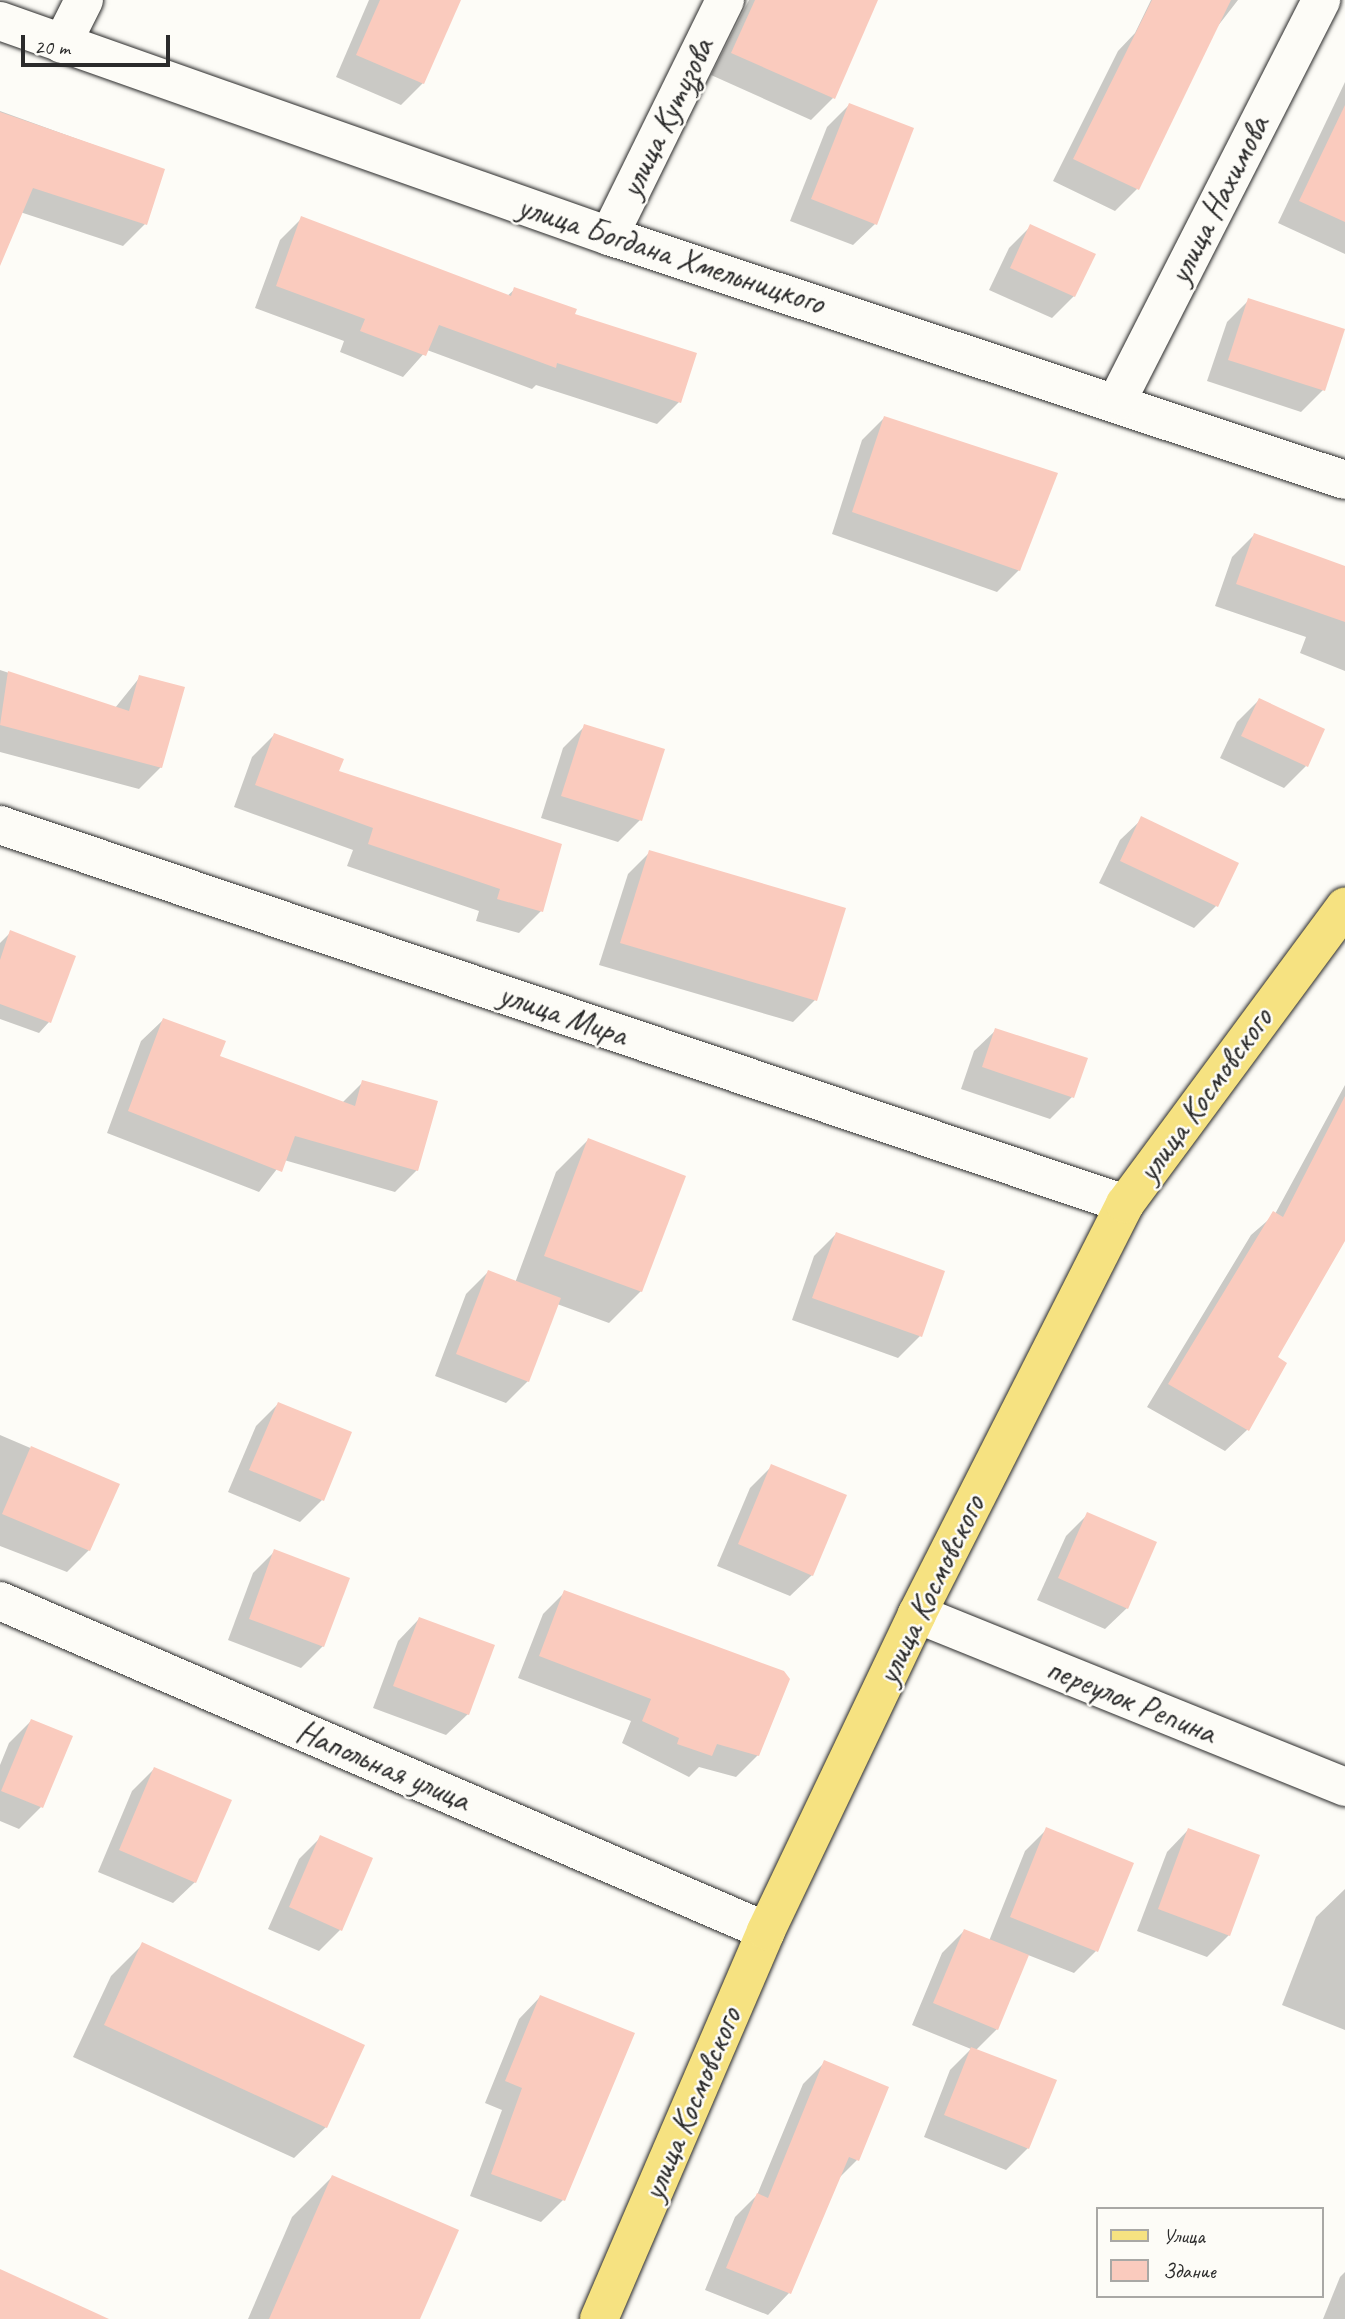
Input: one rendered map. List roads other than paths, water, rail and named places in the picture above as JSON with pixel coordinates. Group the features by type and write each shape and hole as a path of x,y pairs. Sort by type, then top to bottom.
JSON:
{"main road":[{"name":"улица Космовского","path":"599,2319 766,1931 917,1614 1125,1204 1345,907"}],"street":[{"path":"62,44 84,0"},
{"name":"улица Кутузова","path":"610,236 725,0"},
{"name":"улица Нахимова","path":"1117,401 1321,0"},
{"name":"улица Богдана Хмельницкого","path":"0,21 610,236 1117,401 1345,480"},
{"name":"улица Мира","path":"0,825 1125,1204"},
{"name":"Напольная улица","path":"0,1601 766,1931"},
{"name":"переулок Репина","path":"917,1614 1345,1787"}]}
